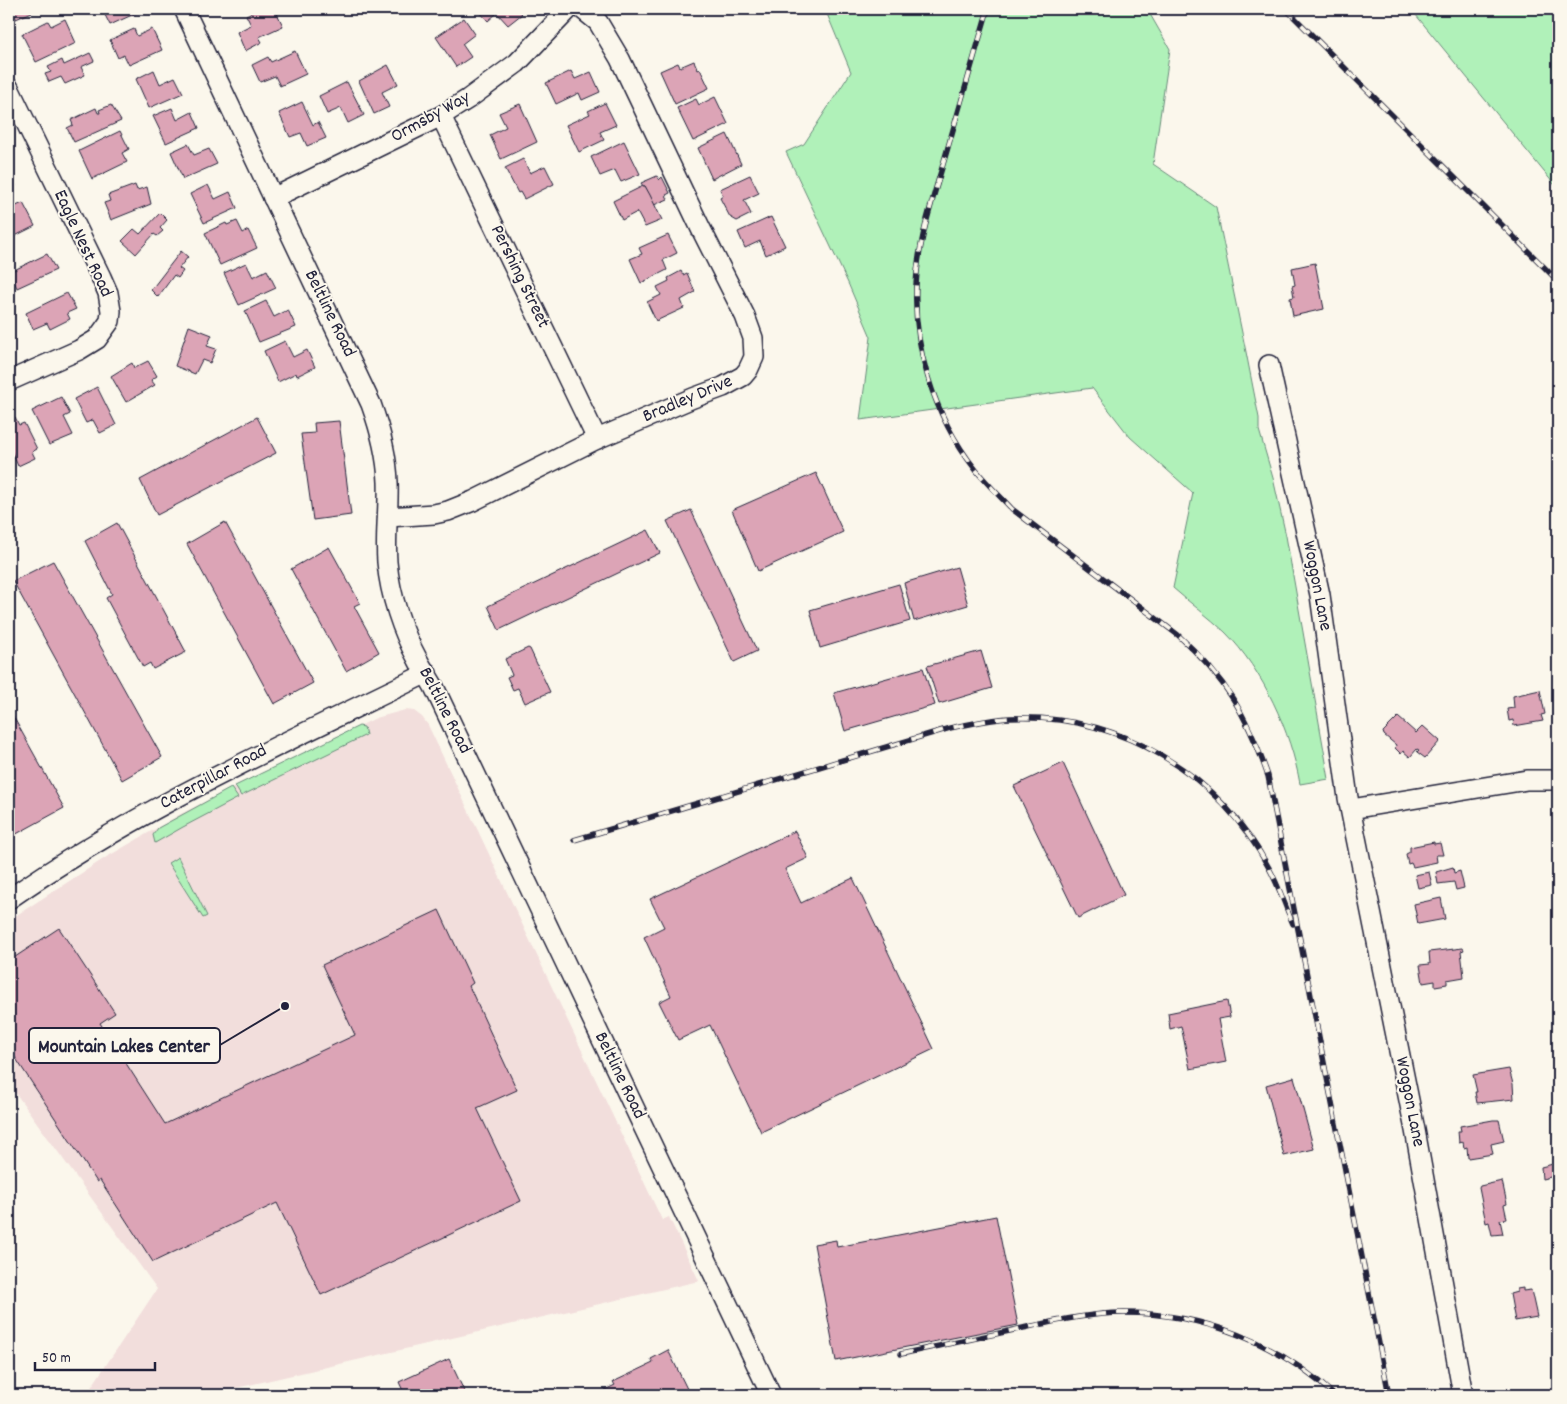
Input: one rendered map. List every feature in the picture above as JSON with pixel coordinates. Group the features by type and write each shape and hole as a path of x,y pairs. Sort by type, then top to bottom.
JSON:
{"street":[{"name":"Beltline Road","path":"184,9 371,404 380,429 386,458 388,481 387,562 399,616 418,660 427,673 771,1395"},
{"name":"Ormsby Way","path":"273,198 441,116 468,99 517,63 568,9"},
{"name":"Bradley Drive","path":"388,517 434,514 448,511 473,501 598,439 737,381 751,364 754,348 753,338 745,316 700,229 620,59 598,22 582,9"},
{"name":"Eagle Nest Road","path":"9,88 103,282 108,294 111,310 110,321 91,344 9,381"},
{"name":"Pershing Street","path":"441,116 598,439"},
{"name":"Woggon Lane","path":"1269,365 1320,595 1351,809 1416,1140 1463,1395"},
{"name":"Caterpillar Road","path":"9,899 115,831 192,789 269,749 427,673"},
{"path":"1351,809 1527,780 1558,780"}],"shaded area":[{"path":"405,710 414,711 428,725 662,1220 669,1217 699,1281 206,1395 86,1395 157,1289 9,1084 9,920 105,858 181,814 376,718"}],"green space":[{"path":"825,9 1147,9 1170,49 1153,164 1216,207 1259,418 1259,430 1273,478 1286,536 1329,779 1300,784 1296,764 1282,723 1263,683 1251,664 1225,632 1173,588 1193,493 1130,437 1092,388 860,420 871,337 848,283 786,152 804,144 851,72"},
{"path":"1411,9 1558,9 1558,189"},
{"path":"359,726 364,727 366,735 241,796 235,786"},
{"path":"231,788 238,798 155,843 153,835 158,828"},
{"path":"178,857 207,916 203,918 168,863"}],"building":[{"path":"10,9 39,9 16,19"},
{"path":"102,9 142,9 143,10 110,25"},
{"path":"259,9 275,9 283,26 259,37 262,42 245,51 237,32 251,25 246,15"},
{"path":"477,9 517,9 522,14 508,25 497,13 488,21"},
{"path":"464,18 475,34 462,44 471,57 456,67 436,37"},
{"path":"65,19 76,43 36,62 22,34 48,21 51,26"},
{"path":"134,29 137,36 152,29 162,50 129,65 124,55 118,58 110,40"},
{"path":"295,51 306,74 280,86 275,76 260,82 252,65 268,57 271,62"},
{"path":"90,53 94,61 81,67 85,75 65,84 61,77 49,82 45,74 51,72 48,67 62,60 64,65"},
{"path":"694,61 709,88 675,104 660,71 678,63 680,67"},
{"path":"388,65 398,84 382,92 389,107 374,114 359,81"},
{"path":"154,70 160,84 175,77 183,93 149,108 136,79"},
{"path":"571,71 575,79 591,72 600,92 582,100 579,93 556,104 546,83"},
{"path":"347,82 364,115 348,123 341,108 327,114 319,96"},
{"path":"715,97 728,124 693,141 677,108 696,99 699,105"},
{"path":"302,102 313,125 318,122 326,138 307,146 301,133 290,137 279,113"},
{"path":"605,103 616,125 600,132 604,140 579,152 566,125 590,114 588,111"},
{"path":"520,104 537,142 501,159 490,135 506,127 499,113"},
{"path":"111,105 121,121 74,142 67,128 73,125 71,120 96,108 98,113 100,113 99,110"},
{"path":"172,108 177,120 192,112 199,128 166,143 153,116"},
{"path":"120,131 129,149 122,153 127,162 92,179 79,151"},
{"path":"727,134 741,164 712,179 698,148"},
{"path":"624,141 640,174 621,182 615,170 600,176 591,157"},
{"path":"188,144 194,155 209,149 217,164 183,179 171,152"},
{"path":"523,159 530,173 545,166 554,184 524,199 520,192 518,193 505,168"},
{"path":"9,172 16,186 9,189"},
{"path":"750,175 759,193 744,200 751,214 737,221 730,217 720,198 723,196 720,189"},
{"path":"657,176 659,180 662,177 670,193 666,195 668,199 654,205 645,186 641,183"},
{"path":"135,185 137,190 147,187 151,204 111,220 104,203 110,201 108,195"},
{"path":"208,185 215,199 230,192 237,208 204,223 190,194"},
{"path":"645,186 662,220 645,227 637,212 622,220 613,201"},
{"path":"23,203 35,226 9,239 9,209"},
{"path":"160,213 167,220 160,228 163,231 157,236 154,234 136,254 122,241 134,229 140,234"},
{"path":"771,217 785,246 766,255 760,241 745,248 738,232"},
{"path":"237,221 243,233 248,230 257,248 220,265 205,233 226,223 227,225"},
{"path":"668,235 677,253 663,260 667,270 641,283 630,259 642,254 639,248"},
{"path":"181,251 188,257 179,268 183,271 178,278 174,275 158,297 151,290"},
{"path":"47,254 56,270 17,288 10,272"},
{"path":"246,263 253,277 267,270 276,288 239,305 224,273"},
{"path":"1315,263 1324,309 1293,316 1290,298 1294,297 1292,286 1295,285 1292,268"},
{"path":"681,271 683,275 687,273 695,292 681,300 684,308 656,321 647,302 661,295 657,287 669,281 668,278"},
{"path":"67,293 76,309 67,313 70,319 50,329 47,323 33,329 26,313"},
{"path":"266,301 274,317 288,310 296,327 259,342 245,311"},
{"path":"189,326 212,335 207,346 216,349 210,363 202,360 195,374 175,366"},
{"path":"285,341 293,357 307,350 315,367 297,376 296,373 278,382 264,351"},
{"path":"148,361 157,376 151,380 155,385 126,402 111,376 132,363 134,368"},
{"path":"97,387 116,425 100,433 93,420 86,423 74,399"},
{"path":"61,397 70,414 64,417 73,435 49,445 32,411"},
{"path":"15,417 19,425 24,423 37,449 32,452 35,458 18,466 9,446 9,420"},
{"path":"257,417 276,453 157,515 140,480"},
{"path":"339,421 351,515 313,520 301,434 315,433 314,423"},
{"path":"816,473 843,532 758,571 732,510"},
{"path":"691,510 757,651 734,662 667,521"},
{"path":"225,522 313,683 274,704 187,544"},
{"path":"117,523 186,652 153,669 150,663 143,667 106,598 112,594 85,541"},
{"path":"648,530 660,553 499,630 488,606"},
{"path":"329,547 360,603 354,606 379,652 346,671 291,569"},
{"path":"53,561 162,757 122,780 13,581"},
{"path":"957,567 968,605 914,621 904,583"},
{"path":"899,584 910,621 820,648 810,610"},
{"path":"528,648 550,692 525,703 518,688 513,690 507,677 512,675 505,659"},
{"path":"981,651 992,688 939,704 927,666"},
{"path":"923,668 935,705 845,731 834,693"},
{"path":"1540,690 1545,714 1541,715 1543,721 1514,726 1513,720 1509,721 1507,709 1514,708 1513,696"},
{"path":"9,709 64,808 9,838"},
{"path":"1398,717 1416,733 1423,726 1440,741 1425,758 1417,752 1419,750 1417,749 1410,757 1403,751 1401,754 1395,748 1396,745 1384,735 1383,732"},
{"path":"1063,763 1124,895 1078,918 1014,786"},
{"path":"795,831 808,858 785,869 801,903 853,878 934,1049 761,1132 710,1025 678,1040 659,1002 671,996 644,937 664,927 650,899"},
{"path":"1434,842 1434,844 1440,843 1443,855 1436,855 1437,862 1413,867 1411,863 1408,864 1406,854 1410,852 1410,847"},
{"path":"1453,867 1454,873 1460,871 1464,888 1456,890 1454,882 1438,884 1436,872"},
{"path":"1429,872 1432,885 1418,888 1415,875"},
{"path":"1441,898 1445,919 1418,924 1414,904"},
{"path":"439,910 473,983 469,986 517,1090 477,1108 521,1201 321,1295 277,1203 153,1262 100,1180 97,1182 9,1048 9,961 59,928 115,1013 100,1023 165,1124 355,1035 322,965"},
{"path":"1463,948 1464,950 1461,951 1464,977 1447,980 1447,984 1435,986 1435,981 1423,983 1420,965 1430,964 1429,952"},
{"path":"1227,1001 1230,1017 1218,1019 1226,1062 1190,1069 1181,1026 1170,1029 1168,1013"},
{"path":"1509,1069 1514,1099 1477,1103 1475,1092 1477,1092 1473,1075"},
{"path":"1294,1077 1314,1149 1284,1156 1266,1085"},
{"path":"1499,1120 1504,1141 1491,1144 1493,1154 1468,1158 1467,1147 1464,1148 1463,1142 1459,1143 1458,1131 1461,1131 1460,1126"},
{"path":"1553,1164 1555,1176 1542,1179 1541,1167"},
{"path":"1502,1181 1507,1204 1504,1205 1507,1219 1500,1220 1503,1234 1492,1235 1489,1222 1486,1223 1479,1188 1480,1186"},
{"path":"996,1216 1018,1325 836,1361 814,1244 836,1240 837,1247"},
{"path":"1523,1288 1523,1291 1531,1290 1537,1317 1515,1321 1510,1294 1517,1292 1517,1289"},
{"path":"668,1350 690,1395 608,1395 605,1390 615,1385 613,1382 653,1363 651,1359"},
{"path":"449,1359 466,1395 405,1395 399,1382"}],"railway":[{"path":"988,9 929,213 919,257 916,298 917,324 921,351 928,377 948,426 961,449 985,480 1012,509 1178,635 1195,651 1233,699 1252,734 1268,776 1389,1395"},
{"path":"1286,9 1558,281"},
{"path":"574,840 950,728 1010,718 1051,719 1090,726 1127,738 1162,755 1194,777 1222,804 1248,834 1273,875 1293,924"},
{"path":"901,1354 1073,1318 1112,1313 1153,1314 1181,1318 1237,1334 1288,1360 1312,1376 1334,1395"}],"place":[{"name":"Mountain Lakes Center","path":"285,1006"}]}
